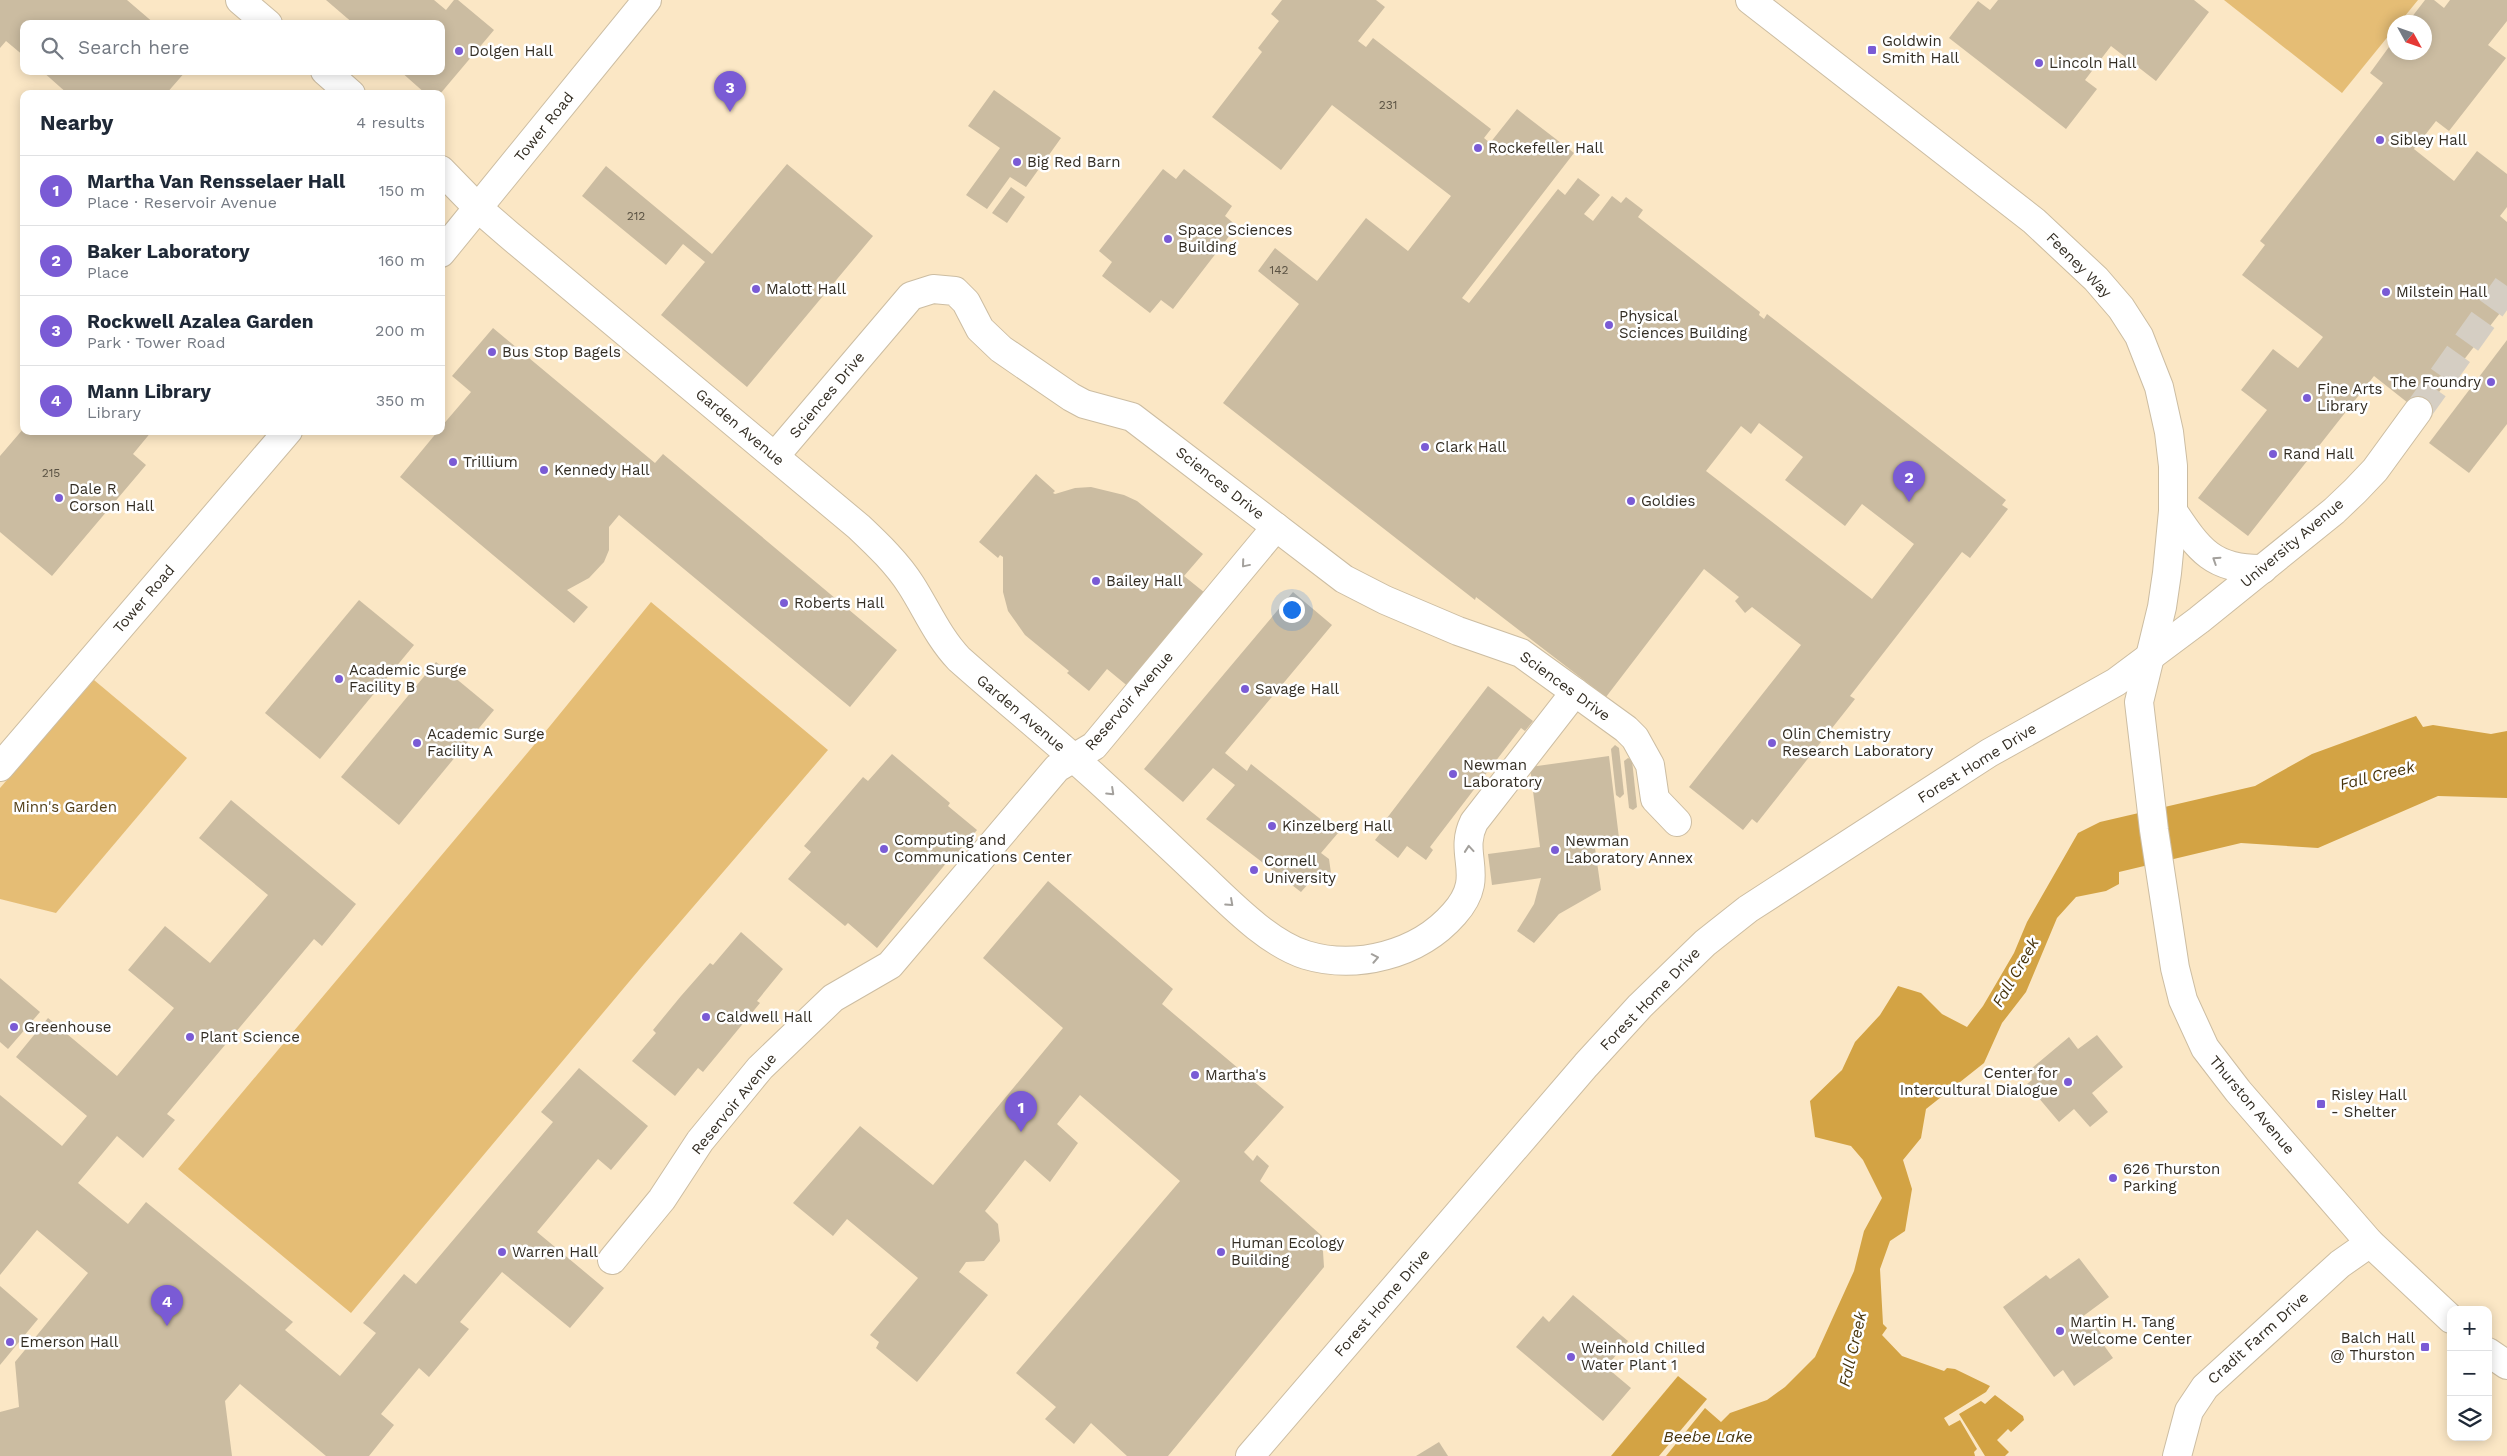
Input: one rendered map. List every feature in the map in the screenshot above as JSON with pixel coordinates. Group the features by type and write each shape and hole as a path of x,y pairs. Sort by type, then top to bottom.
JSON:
{"street":[{"path":"240,0 263,20"},
{"name":"Tower Road","path":"445,248 647,0"},
{"name":"Feeney Way","path":"1750,0 2034,221 2082,263 2121,308 2143,344 2159,387 2171,449 2173,511 2162,607 2149,658"},
{"path":"329,75 346,90"},
{"name":"Garden Avenue","path":"445,174 478,208 860,527 889,557 911,584 943,643 959,659 1075,759 1232,904 1272,936 1304,954 1334,961 1363,961 1386,956 1409,947 1434,932 1454,915 1468,895 1471,885 1469,831 1575,692"},
{"name":"Sciences Drive","path":"775,456 905,302 919,292 947,289 961,296 980,329 1008,354 1071,398 1084,404 1132,417 1337,573 1365,590 1490,644 1513,649 1626,729 1635,738 1650,765 1655,799 1677,822"},
{"name":"University Avenue","path":"2149,658 2334,511 2375,470 2418,411"},
{"name":"Tower Road","path":"0,768 285,435"},
{"path":"2173,511 2187,532 2213,559 2225,566 2240,569 2263,568"},
{"name":"Reservoir Avenue","path":"612,1260 662,1199 700,1141 760,1068 833,998 890,965 1057,768 1094,746 1276,527"},
{"name":"Thurston Avenue","path":"2149,658 2139,702 2154,830 2175,968 2183,1000 2205,1048 2213,1059 2370,1243 2447,1316"},
{"name":"Forest Home Drive","path":"1250,1456 1586,1065 1640,1006 1705,943 1748,909 1989,753 2116,682 2149,658"},
{"name":"Cradit Farm Drive","path":"2177,1456 2189,1411 2204,1388 2340,1264 2370,1243"},
{"path":"2492,1355 2507,1365"}],"shaded area":[{"name":"Cornell University","path":"0,0 2507,0 2507,1456 0,1456"}],"green space":[{"path":"2224,0 2418,0 2406,15 2387,15 2387,38 2342,93"},
{"path":"651,602 828,750 644,964 351,1313 178,1169 550,726"},
{"name":"Minn's Garden","path":"94,680 187,758 56,913 0,899 0,788"}],"water":[{"path":"2416,716 2423,727 2433,725 2491,734 2507,731 2507,798 2438,796 2318,848 2241,843 2119,872 2119,884 2106,891 2076,897 2057,918 2026,992 2002,1023 1984,1063 1926,1109 1921,1138 1903,1160 1912,1189 1905,1231 1890,1241 1880,1269 1883,1324 1887,1328 1882,1335 1902,1356 1944,1371 1947,1368 1955,1369 1990,1386 1986,1392 1944,1418 1949,1426 1960,1420 1977,1449 1974,1452 1975,1456 1666,1456 1705,1408 1721,1422 1730,1413 1767,1400 1785,1387 1815,1357 1854,1271 1864,1231 1882,1198 1863,1160 1851,1146 1815,1137 1810,1101 1842,1070 1855,1042 1880,1015 1898,986 1921,993 1942,1014 1967,1027 1983,1006 2014,953 2027,922 2078,833 2100,822 2255,786 2312,754"},
{"path":"1678,1376 1707,1399 1659,1456 1611,1456"},
{"path":"1995,1395 2023,1416 2024,1420 2011,1432 2008,1429 1997,1440 2009,1452 2005,1456 1985,1456 1959,1414 1981,1401 1985,1404"}],"building":[{"path":"0,0 127,0 150,20 20,20 20,53 6,41 0,48"},
{"path":"326,0 434,0 446,10 454,0 458,0 494,30 443,90 421,90 405,75 445,75 445,20 349,20"},
{"path":"1282,0 1376,0 1385,7 1358,41 1366,47 1373,38 1491,129 1484,138 1490,143 1517,109 1574,153 1462,298 1469,303 1558,189 1565,195 1578,178 1600,195 1584,214 1593,221 1612,196 1621,203 1626,197 1643,210 1638,217 1760,312 1759,315 1764,319 1767,314 2006,500 2002,505 2008,509 1970,558 1962,552 1850,696 1855,699 1757,823 1752,819 1743,830 1689,787 1801,645 1752,607 1745,613 1735,601 1739,597 1704,569 1606,697 1476,597 1475,600 1223,403 1299,304 1258,271 1275,248 1317,281 1366,218 1408,251 1451,196 1332,105 1281,170 1212,117 1262,52 1258,48 1279,21 1271,14","holes":["1759,423 1803,457 1785,480 1845,526 1862,504 1914,544 1872,599 1706,471 1741,426 1751,434"]},
{"name":"Lincoln Hall","path":"1998,0 2194,0 2209,12 2156,81 2111,46 2085,80 2097,89 2066,129 1949,38 1978,1 1990,10"},
{"path":"2425,0 2434,0 2444,8 2450,0 2507,0 2507,21 2488,45 2506,58 2449,131 2436,121 2414,149 2454,181 2477,151 2507,174 2507,207 2500,216 2507,222 2507,304 2422,414 2374,376 2248,536 2198,498 2267,410 2241,390 2273,349 2298,368 2323,337 2242,275 2265,245 2260,241 2383,83 2370,73 2387,50 2387,60 2432,60 2432,15 2413,15"},
{"path":"47,75 183,75 169,90 63,90"},
{"name":"Big Red Barn","path":"994,90 1061,138 1026,187 1010,177 987,209 966,195 1000,148 968,126"},
{"name":"Malott Hall","path":"787,164 873,236 747,387 661,315 705,262 683,244 666,265 582,196 606,166 712,254"},
{"name":"Space Sciences Building","path":"1163,169 1176,179 1184,169 1232,206 1225,216 1237,226 1173,309 1161,300 1150,313 1102,276 1112,262 1099,251"},
{"path":"1011,187 1025,197 1007,223 992,213"},
{"name":"Kennedy Hall","path":"493,328 655,463 663,454 897,650 850,707 619,515 609,527 609,550 604,562 589,578 567,590 588,607 574,623 400,477 435,435 445,435 445,422 471,392 452,376"},
{"name":"The Foundry","path":"2507,340 2507,424 2469,473 2429,443"},
{"name":"Dale R Corson Hall","path":"20,433 20,435 149,435 133,454 146,465 52,576 0,532 0,456"},
{"name":"Bailey Hall","path":"1036,474 1055,491 1053,493 1055,494 1075,488 1091,487 1124,495 1137,501 1203,554 1184,576 1210,597 1130,688 1107,669 1089,691 1067,673 1069,671 1025,635 1008,611 1003,592 1003,557 1000,555 998,558 979,542"},
{"path":"1293,592 1332,625 1225,753 1247,771 1251,764 1338,833 1321,853 1329,859 1332,880 1327,884 1315,876 1301,892 1206,819 1235,785 1213,768 1183,802 1144,769"},
{"name":"Academic Surge Facility B","path":"359,600 414,645 320,759 265,713"},
{"name":"Academic Surge Facility A","path":"436,662 494,710 399,825 341,777"},
{"name":"Newman Laboratory","path":"1488,686 1533,721 1525,731 1521,728 1430,847 1433,850 1426,860 1407,846 1398,858 1375,840 1390,821 1387,818"},
{"path":"1615,745 1619,748 1624,794 1620,798 1616,795 1611,749"},
{"name":"Computing and Communications Center","path":"892,754 950,803 948,806 977,830 957,853 956,851 877,948 848,923 845,926 788,879 811,852 804,846 863,777 868,781"},
{"name":"Newman Laboratory Annex","path":"1609,756 1619,838 1594,841 1601,890 1559,914 1534,943 1517,931 1534,904 1541,878 1492,885 1488,854 1540,847 1530,767"},
{"path":"1628,758 1632,760 1637,807 1633,810 1629,808 1624,761"},
{"path":"231,800 356,904 322,946 314,939 167,1114 175,1120 143,1158 117,1136 78,1183 128,1224 146,1202 293,1322 285,1330 340,1376 376,1333 363,1323 404,1274 416,1284 553,1122 541,1112 579,1068 648,1126 611,1170 598,1159 537,1232 604,1288 570,1328 502,1272 460,1322 469,1329 429,1377 419,1368 381,1414 394,1425 369,1456 326,1456 240,1384 225,1401 232,1456 0,1456 0,1412 19,1407 15,1362 88,1273 37,1230 0,1275 0,1095 62,1146 87,1116 16,1057 48,1018 117,1076 174,1008 128,970 165,926 210,963 268,895 199,838"},
{"path":"1048,881 1173,989 1162,1004 1284,1107 1244,1152 1253,1161 1257,1155 1269,1166 1260,1181 1322,1236 1324,1267 1168,1456 1127,1456 1091,1423 1074,1444 1045,1419 1056,1407 1016,1373 1180,1181 1080,1095 1057,1124 1078,1143 1050,1182 1025,1160 985,1211 998,1224 1000,1241 984,1261 966,1262 959,1272 988,1295 917,1382 876,1348 879,1342 870,1335 918,1278 847,1219 833,1236 793,1203 860,1126 933,1185 1063,1028 983,958"},
{"name":"Caldwell Hall","path":"741,932 783,969 757,1001 760,1003 703,1072 698,1068 675,1096 632,1061 656,1033 653,1030 681,996 710,963 713,965"},
{"name":"Greenhouse","path":"0,978 40,1012 8,1049 0,1042"},
{"name":"Center for Intercultural Dialogue","path":"2097,1035 2123,1067 2092,1093 2108,1112 2090,1127 2074,1109 2059,1122 2027,1084 2032,1080 2026,1073 2069,1037 2078,1049"},
{"name":"Martin H. Tang Welcome Center","path":"2079,1258 2109,1297 2082,1317 2086,1321 2090,1319 2107,1341 2103,1344 2113,1358 2074,1386 2063,1370 2054,1377 2003,1307 2046,1275 2050,1279"},
{"name":"Emerson Hall","path":"0,1286 38,1319 0,1365"},
{"name":"Weinhold Chilled Water Plant 1","path":"1573,1295 1628,1341 1606,1367 1631,1388 1603,1421 1516,1347 1543,1316 1549,1322"},
{"path":"1439,1442 1448,1456 1416,1456"}],"tunnel":[{"path":"2418,411 2507,286"}],"place":[{"name":"Goldwin Smith Hall","path":"1872,50"},
{"name":"Dolgen Hall","path":"459,51"},
{"name":"Lincoln Hall","path":"2039,63"},
{"name":"Rockwell Azalea Garden","path":"730,112"},
{"name":"Sibley Hall","path":"2380,140"},
{"name":"Rockefeller Hall","path":"1478,148"},
{"name":"Big Red Barn","path":"1017,162"},
{"name":"Space Sciences Building","path":"1168,239"},
{"name":"Malott Hall","path":"756,289"},
{"name":"Milstein Hall","path":"2386,292"},
{"name":"Physical Sciences Building","path":"1609,325"},
{"name":"Bus Stop Bagels","path":"492,352"},
{"name":"The Foundry","path":"2491,382"},
{"name":"Fine Arts Library","path":"2307,398"},
{"name":"Clark Hall","path":"1425,447"},
{"name":"Rand Hall","path":"2273,454"},
{"name":"Trillium","path":"453,462"},
{"name":"Kennedy Hall","path":"544,470"},
{"name":"Dale R Corson Hall","path":"59,498"},
{"name":"Goldies","path":"1631,501"},
{"name":"Baker Laboratory","path":"1909,502"},
{"name":"Bailey Hall","path":"1096,581"},
{"name":"Roberts Hall","path":"784,603"},
{"name":"Academic Surge Facility B","path":"339,679"},
{"name":"Savage Hall","path":"1245,689"},
{"name":"Academic Surge Facility A","path":"417,743"},
{"name":"Olin Chemistry Research Laboratory","path":"1772,743"},
{"name":"Newman Laboratory","path":"1453,774"},
{"name":"Kinzelberg Hall","path":"1272,826"},
{"name":"Computing and Communications Center","path":"884,849"},
{"name":"Newman Laboratory Annex","path":"1555,850"},
{"name":"Cornell University","path":"1254,870"},
{"name":"Caldwell Hall","path":"706,1017"},
{"name":"Greenhouse","path":"14,1027"},
{"name":"Plant Science","path":"190,1037"},
{"name":"Martha's","path":"1195,1075"},
{"name":"Center for Intercultural Dialogue","path":"2068,1082"},
{"name":"Risley Hall - Shelter","path":"2321,1104"},
{"name":"Martha Van Rensselaer Hall","path":"1021,1132"},
{"name":"626 Thurston Parking","path":"2113,1178"},
{"name":"Warren Hall","path":"502,1252"},
{"name":"Human Ecology Building","path":"1221,1252"},
{"name":"Mann Library","path":"167,1326"},
{"name":"Martin H. Tang Welcome Center","path":"2060,1331"},
{"name":"Emerson Hall","path":"10,1342"},
{"name":"Balch Hall @ Thurston","path":"2425,1347"},
{"name":"Weinhold Chilled Water Plant 1","path":"1571,1357"}],"water label":[{"name":"Fall Creek","path":"2377,775"},
{"name":"Fall Creek","path":"2015,972"},
{"name":"Fall Creek","path":"1852,1349"},
{"name":"Beebe Lake","path":"1708,1436"}]}
